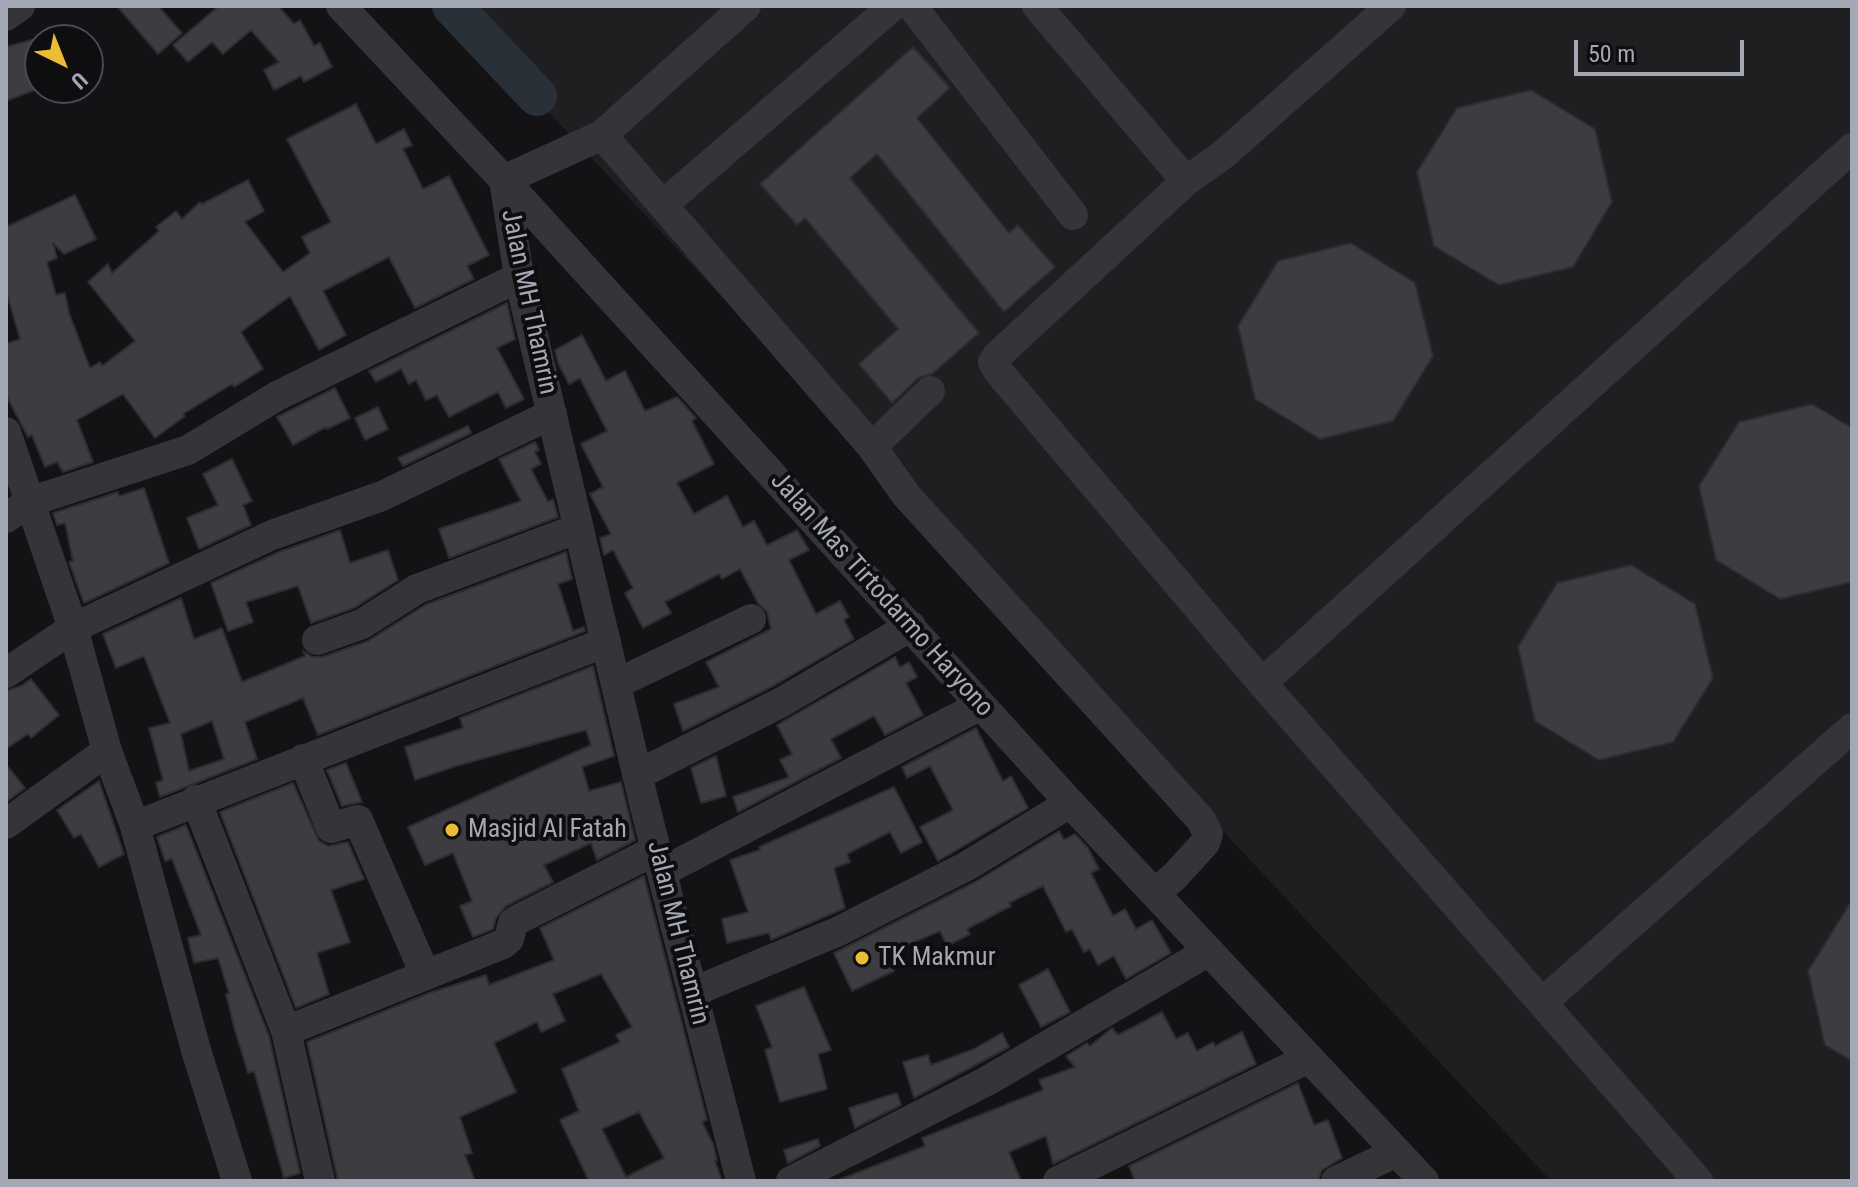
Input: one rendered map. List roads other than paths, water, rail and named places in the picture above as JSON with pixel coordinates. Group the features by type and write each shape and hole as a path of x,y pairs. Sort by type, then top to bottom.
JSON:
{"street":[{"path":"6,16 20,6"},
{"name":"Jalan Mas Tirtodarmo Haryono","path":"341,6 504,180 1070,803 1424,1181"},
{"name":"Jalan MH Thamrin","path":"741,1181 637,775 519,277 504,180 602,135 746,6"},
{"path":"664,204 893,6"},
{"path":"912,6 1073,215"},
{"path":"1037,6 1186,181"},
{"path":"1391,6 1224,154 1186,181 993,362 1262,683 1698,1181"},
{"path":"602,135 872,447 906,495 1201,820 1208,834 1205,843 1156,892"},
{"path":"1262,683 1852,148"},
{"path":"18,510 188,450 277,396 519,277"},
{"path":"872,447 930,391"},
{"path":"6,673 73,628 272,535 382,496 552,414"},
{"path":"6,432 18,510 73,628 107,751 135,826 196,1050 237,1181"},
{"path":"317,640 362,624 417,589 579,528"},
{"path":"616,684 751,619"},
{"path":"637,775 782,702 911,626"},
{"path":"135,826 606,642"},
{"path":"286,1031 503,944 509,939 513,923 517,920 659,861 981,705"},
{"path":"1543,1002 1852,728"},
{"path":"6,824 107,751"},
{"path":"303,759 331,828 358,820 425,974"},
{"path":"196,800 286,1031 320,1181"},
{"path":"693,992 839,931 967,866 1070,803"},
{"path":"791,1181 987,1081 1209,951"},
{"path":"1058,1181 1309,1058"},
{"path":"1336,1181 1397,1152"}],"waterway":[{"path":"452,6 537,96"}],"place":[{"name":"Masjid Al Fatah","path":"452,830"},
{"name":"TK Makmur","path":"862,958"}]}
